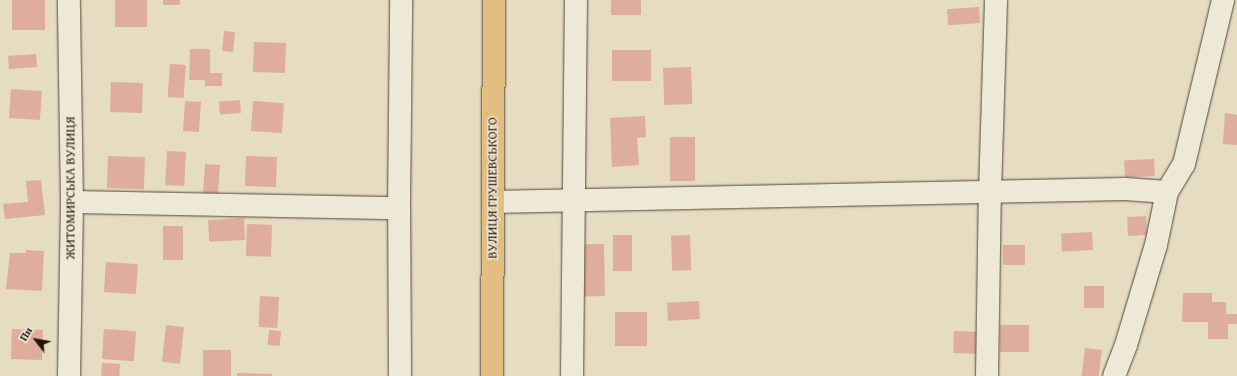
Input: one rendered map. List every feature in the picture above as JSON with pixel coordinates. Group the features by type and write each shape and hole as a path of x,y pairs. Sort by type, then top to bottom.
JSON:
{"highway":[{"name":"ВУЛИЦЯ ГРУШЕВСЬКОГО","path":"492,376 494,0"}],"street":[{"name":"ЖИТОМИРСЬКА ВУЛИЦЯ","path":"68,376 72,202 69,0"},
{"path":"400,376 399,208 401,0"},
{"path":"572,376 576,0"},
{"path":"987,376 990,192 996,0"},
{"path":"1114,376 1126,345 1156,245 1167,192 1184,164 1223,0"},
{"path":"493,202 1125,189 1167,192"},
{"path":"72,202 399,208"}],"building":[{"path":"12,0 45,0 45,30 12,30"},
{"path":"115,0 147,0 147,27 115,27"},
{"path":"163,0 180,0 180,5 163,5"},
{"path":"611,0 641,0 641,15 611,15"},
{"path":"979,7 980,23 948,25 947,9"},
{"path":"224,31 235,32 233,52 222,51"},
{"path":"254,42 286,43 285,73 253,72"},
{"path":"190,49 210,49 210,73 222,73 222,86 205,86 205,80 189,80"},
{"path":"612,50 651,50 651,81 612,81"},
{"path":"36,54 37,67 9,69 8,56"},
{"path":"170,64 186,65 184,98 168,97"},
{"path":"691,67 692,104 664,105 663,68"},
{"path":"111,82 143,83 142,113 110,112"},
{"path":"11,89 42,91 40,120 9,118"},
{"path":"240,100 241,113 220,114 219,101"},
{"path":"185,101 201,102 199,132 183,131"},
{"path":"253,101 284,103 282,133 251,131"},
{"path":"1225,113 1237,115 1237,145 1223,144"},
{"path":"645,116 646,137 637,138 639,165 612,167 610,118"},
{"path":"670,137 695,137 695,181 670,181"},
{"path":"167,151 186,152 184,186 165,185"},
{"path":"108,156 145,157 144,189 107,188"},
{"path":"246,156 277,157 276,187 245,186"},
{"path":"1154,159 1155,176 1125,178 1124,161"},
{"path":"205,164 220,165 218,194 203,193"},
{"path":"41,180 45,215 5,219 3,204 28,202 26,181"},
{"path":"1146,216 1147,235 1128,236 1127,217"},
{"path":"244,218 245,240 209,242 208,220"},
{"path":"247,224 272,225 271,257 246,256"},
{"path":"163,226 183,226 183,260 163,260"},
{"path":"1092,232 1093,250 1062,252 1061,234"},
{"path":"613,235 632,235 632,271 613,271"},
{"path":"690,235 691,270 672,271 671,236"},
{"path":"579,244 604,244 605,296 580,296"},
{"path":"1003,245 1025,245 1025,265 1003,265"},
{"path":"26,250 44,251 42,291 6,289 10,253 26,253"},
{"path":"106,262 138,264 136,294 104,292"},
{"path":"1084,286 1104,286 1104,308 1084,308"},
{"path":"1183,293 1212,293 1212,302 1226,302 1226,314 1237,314 1237,324 1228,324 1228,339 1208,339 1208,322 1182,322"},
{"path":"260,296 279,297 277,328 258,327"},
{"path":"699,301 700,319 668,321 667,303"},
{"path":"615,312 647,312 647,346 615,346"},
{"path":"166,325 184,327 180,364 162,362"},
{"path":"1000,325 1029,325 1029,352 1000,352"},
{"path":"12,329 43,330 42,360 11,359"},
{"path":"104,329 136,331 134,361 102,359"},
{"path":"269,330 281,331 280,346 268,345"},
{"path":"954,331 980,332 979,354 953,353"},
{"path":"1085,348 1102,350 1099,376 1082,376"},
{"path":"203,350 231,350 231,376 203,376"},
{"path":"102,363 120,364 119,376 101,376"},
{"path":"237,373 272,374 272,376 237,376"}]}
